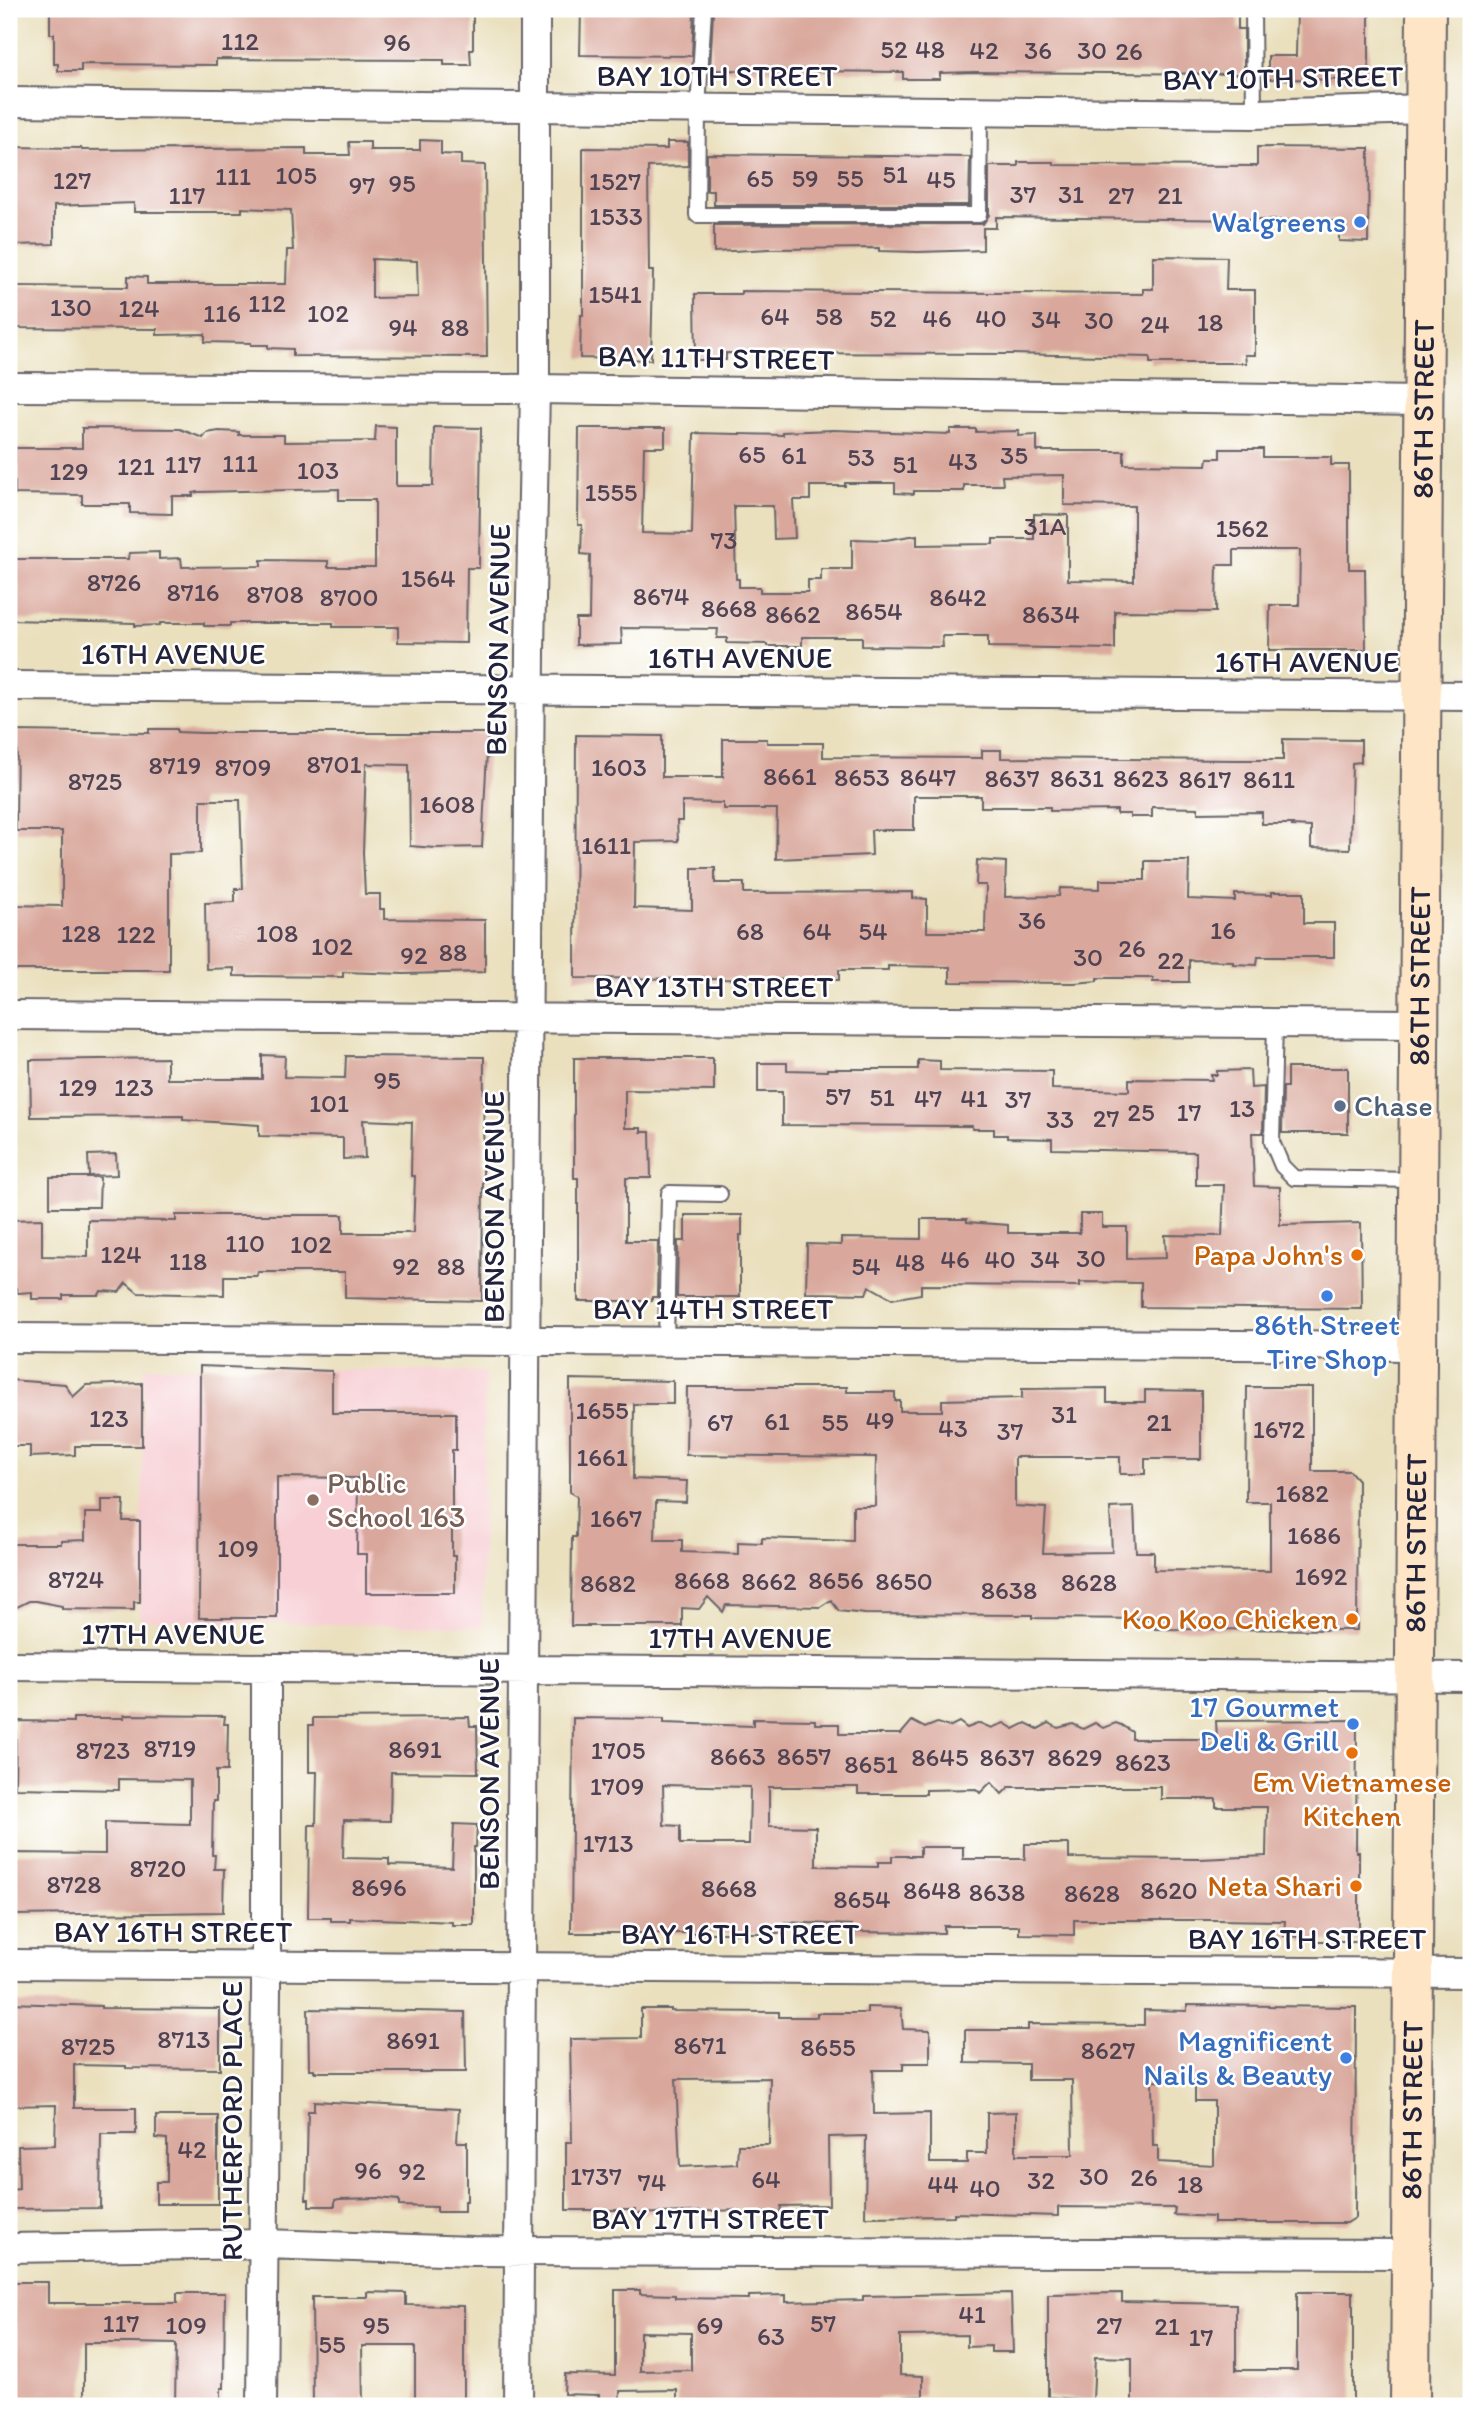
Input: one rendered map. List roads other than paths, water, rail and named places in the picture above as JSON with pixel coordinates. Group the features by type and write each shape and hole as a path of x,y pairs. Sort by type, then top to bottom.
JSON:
{"main road":[{"name":"86TH STREET","path":"1410,2406 1426,9"}],"street":[{"name":"BENSON AVENUE","path":"518,2406 530,690 535,389 535,9"},
{"name":"BAY 10TH STREET","path":"9,102 1254,114 1425,109"},
{"name":"BAY 11TH STREET","path":"9,387 535,389 1423,401"},
{"name":"16TH AVENUE","path":"9,686 1471,696"},
{"name":"BAY 13TH STREET","path":"9,1015 1419,1024"},
{"name":"BAY 14TH STREET","path":"9,1338 1417,1346"},
{"name":"17TH AVENUE","path":"9,1666 1471,1677"},
{"name":"RUTHERFORD PLACE","path":"262,2406 265,2244 266,1668"},
{"name":"BAY 16TH STREET","path":"9,1964 1471,1973"},
{"name":"BAY 17TH STREET","path":"9,2248 265,2244 520,2251 1411,2254"}],"lane":[{"path":"704,9 698,109 697,215 979,215 979,111"},
{"path":"1253,9 1254,114"},
{"path":"1275,1023 1272,1142 1282,1166 1294,1178 1418,1180"},
{"path":"666,1342 669,1193 720,1194"}],"place":[{"name":"Walgreens","path":"1360,222"},
{"name":"Chase","path":"1340,1106"},
{"name":"Papa John's","path":"1357,1255"},
{"name":"86th Street Tire Shop","path":"1327,1296"},
{"name":"Public School 163","path":"313,1500"},
{"name":"Koo Koo Chicken","path":"1352,1619"},
{"name":"17 Gourmet Deli & Grill","path":"1353,1724"},
{"name":"Em Vietnamese Kitchen","path":"1352,1753"},
{"name":"Neta Shari","path":"1356,1886"},
{"name":"Magnificent Nails & Beauty","path":"1346,2058"}]}
